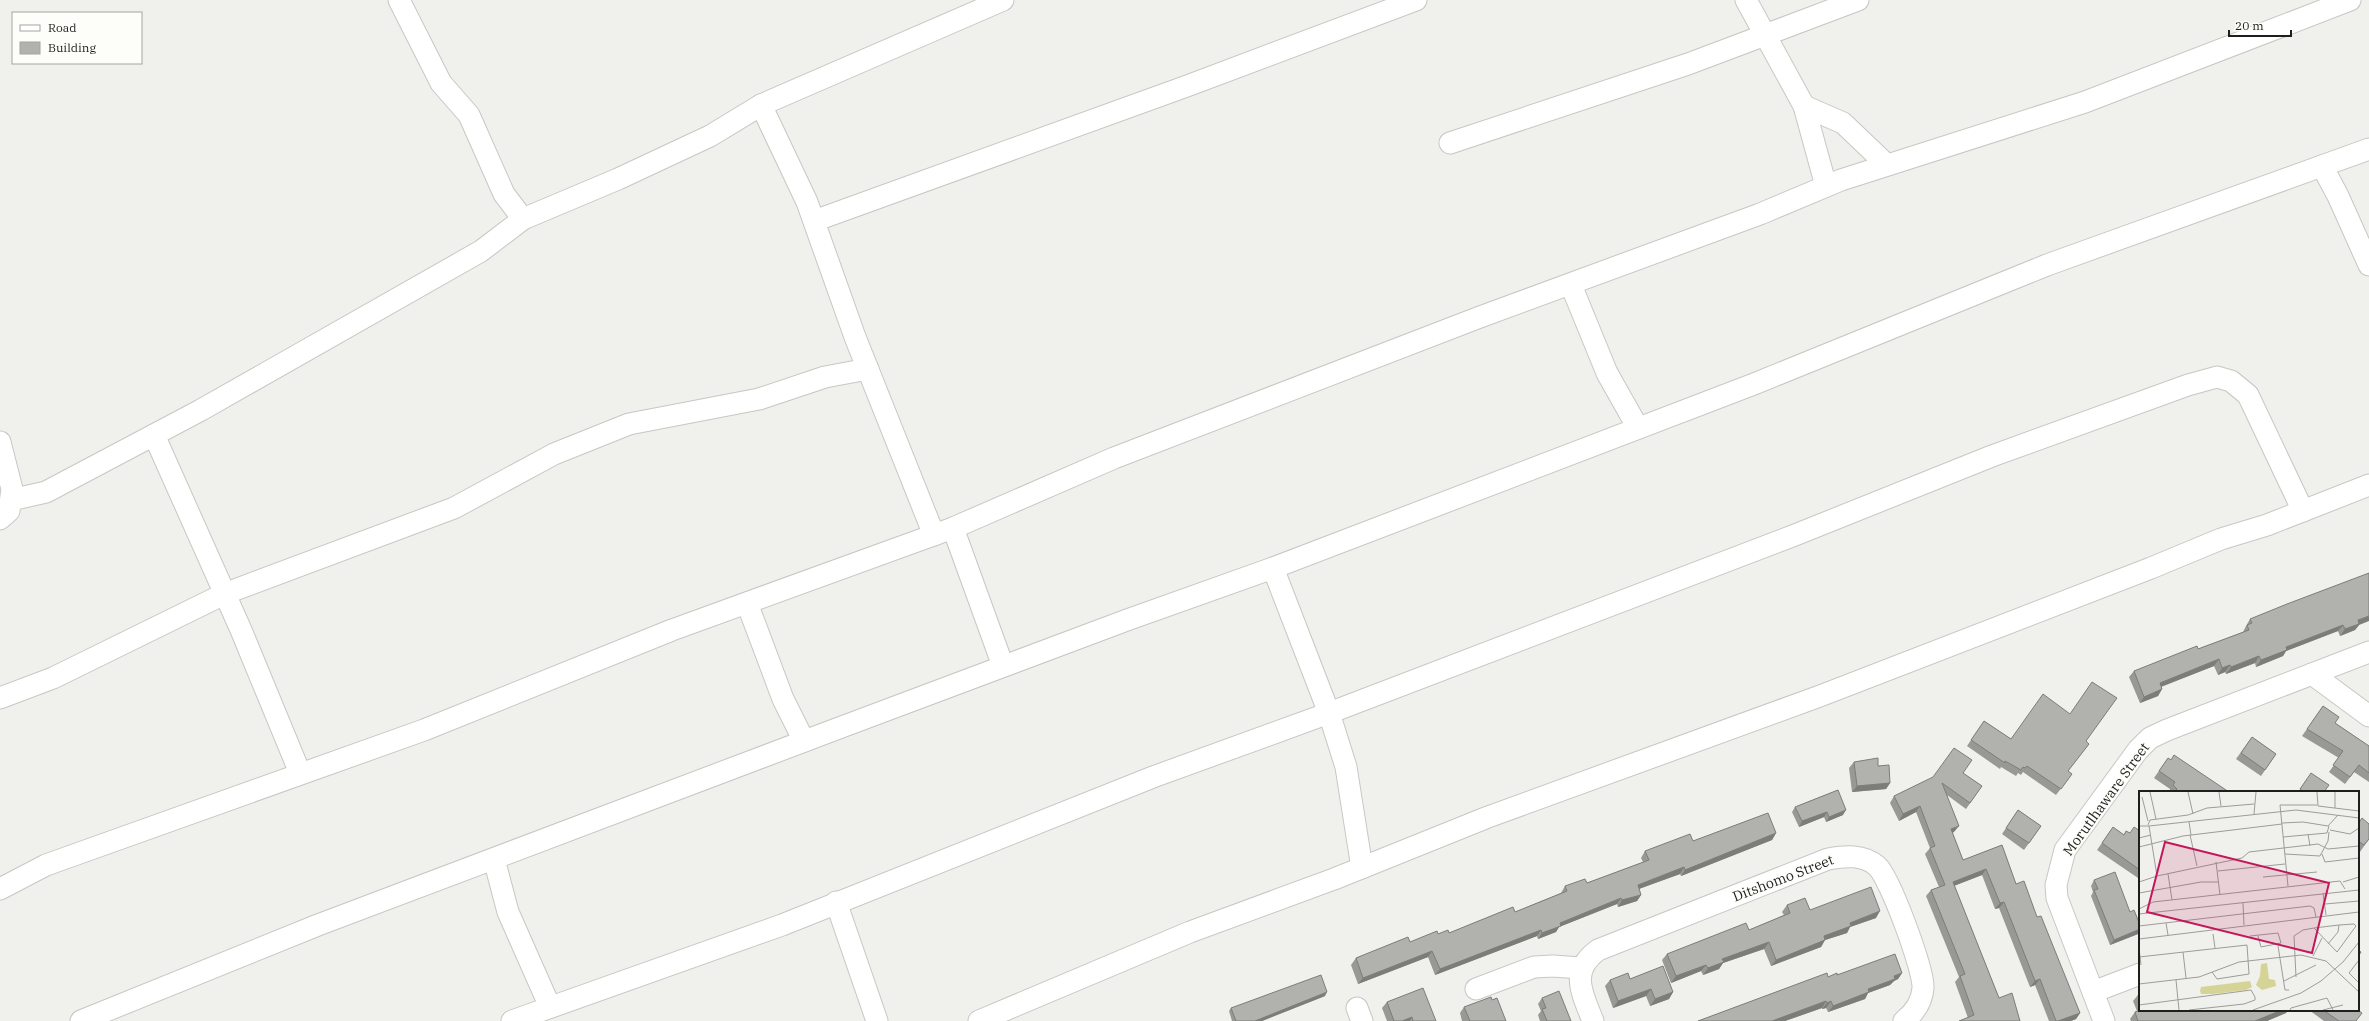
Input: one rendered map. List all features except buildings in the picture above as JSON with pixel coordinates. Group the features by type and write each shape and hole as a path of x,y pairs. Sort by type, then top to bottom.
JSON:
{"street":[{"path":"399,0 441,83 469,115 504,194 523,219"},
{"path":"10,500 46,492 154,435 304,352 481,251 523,219 618,179 710,136 761,105 1003,0"},
{"path":"814,221 1187,86 1416,0"},
{"path":"1746,0 1804,106 1826,186"},
{"path":"1450,143 1688,64 1858,0"},
{"path":"0,888 46,865 300,773 424,730 672,630 953,528 1114,458 1480,317 1571,285 1760,214 1826,186 1886,164 2085,102 2350,0"},
{"path":"761,105 807,202 868,369 934,535"},
{"path":"1804,106 1843,123 1886,164"},
{"path":"82,1021 318,925 1003,666 1274,568 1754,384 2047,265 2369,149"},
{"path":"2322,166 2338,196 2369,265"},
{"path":"1571,285 1607,373 1638,428"},
{"path":"0,698 53,678 224,594 454,508 554,454 629,424 759,399 825,377 868,369"},
{"path":"512,1021 782,924 1146,780 1329,713 1657,586 1795,535 1992,456 2188,385 2217,377 2231,381 2248,395 2303,511"},
{"path":"154,435 224,594 300,773"},
{"path":"0,442 12,489 9,511 0,519"},
{"path":"979,1021 1190,932 1362,868 1488,817 1761,718 1997,628 2221,539 2267,525 2369,485"},
{"path":"953,528 1003,666"},
{"path":"1274,568 1329,713 1346,767 1362,868"},
{"path":"747,603 783,699 804,741"},
{"name":"Morutlhaware Street","path":"2104,1021 2057,898 2057,880 2065,850 2138,750 2150,738 2167,730 2369,652"},
{"path":"2312,674 2369,716"},
{"name":"Ditshomo Street","path":"1581,968 1587,958 1598,950 1828,859 1845,856 1864,859 1877,867 1885,878 1921,970 1923,988 1918,1005 1904,1021"},
{"path":"494,859 508,912 550,1007"},
{"path":"836,902 877,1021"},
{"path":"1476,989 1534,968 1553,966 1581,968 1582,992 1593,1021"},
{"path":"2093,992 2139,974"}]}
